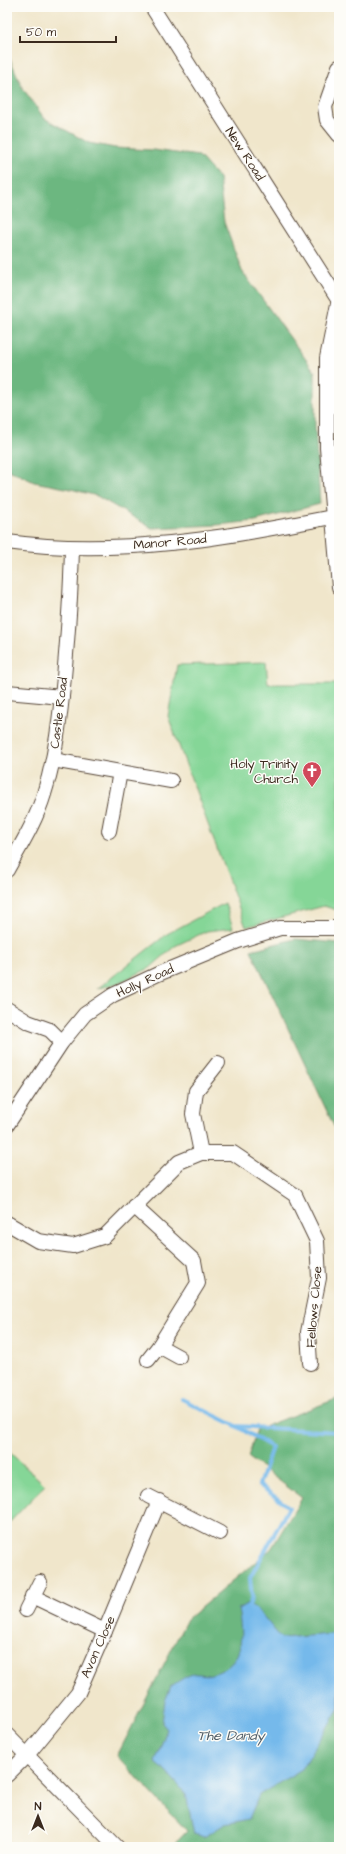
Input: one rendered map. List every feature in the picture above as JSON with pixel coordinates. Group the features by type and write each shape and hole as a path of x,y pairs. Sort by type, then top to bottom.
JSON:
{"street":[{"name":"New Road","path":"152,7 339,300"},
{"path":"339,67 326,107 327,120 339,135"},
{"path":"339,300 327,358 333,447 332,518 339,587"},
{"name":"Manor Road","path":"7,542 32,546 72,548 140,546 196,541 252,533 332,518"},
{"name":"Castle Road","path":"7,870 35,818 44,794 53,760 59,728 71,607 72,548"},
{"path":"7,692 62,697"},
{"path":"53,760 171,781"},
{"path":"109,831 120,772"},
{"name":"Holly Road","path":"7,1125 62,1042 85,1014 114,995 158,974 238,941 280,928 339,928"},
{"path":"7,1009 28,1022 50,1030 62,1042"},
{"path":"201,1153 193,1114 196,1091 218,1063"},
{"name":"Fellows Close","path":"7,1223 38,1241 72,1246 105,1236 179,1162 201,1153 233,1153 295,1195 317,1241 319,1278 308,1332 310,1363"},
{"path":"134,1206 194,1261 198,1283 159,1346 148,1360"},
{"path":"159,1346 179,1357"},
{"name":"Avon Close","path":"7,1776 28,1754 78,1693 105,1631 153,1499 220,1533"},
{"path":"26,1610 40,1582"},
{"path":"32,1596 105,1631"},
{"path":"7,1735 28,1754 117,1847"}],"green space":[{"path":"7,52 22,87 44,118 89,143 115,148 153,150 199,156 219,178 224,222 242,271 315,372 315,426 320,504 255,521 217,525 152,528 97,496 34,482 7,469"},
{"path":"266,662 268,684 336,684 339,689 339,911 324,906 246,927 168,716 177,665"},
{"path":"225,903 233,928 207,931 175,946 150,968 118,983 97,989 167,934"},
{"path":"295,939 339,943 339,1137 251,950"},
{"path":"339,1398 339,1847 172,1847 187,1831 117,1756 187,1619 271,1549 302,1498 248,1457 257,1429"},
{"path":"7,1450 45,1485 7,1525"}],"water":[{"name":"The Dandy","path":"248,1603 259,1611 281,1638 332,1634 339,1631 339,1708 302,1769 259,1795 249,1819 225,1824 204,1837 194,1834 186,1794 166,1771 155,1762 167,1729 162,1723 165,1701 171,1686 193,1674 206,1675 222,1670 236,1657 241,1640 238,1609"}],"waterway":[{"path":"182,1399 236,1426 339,1432"},
{"path":"236,1426 272,1447 259,1485 289,1507 250,1578 252,1597 248,1608"}],"place":[{"name":"Holy Trinity Church","path":"312,788"}]}
